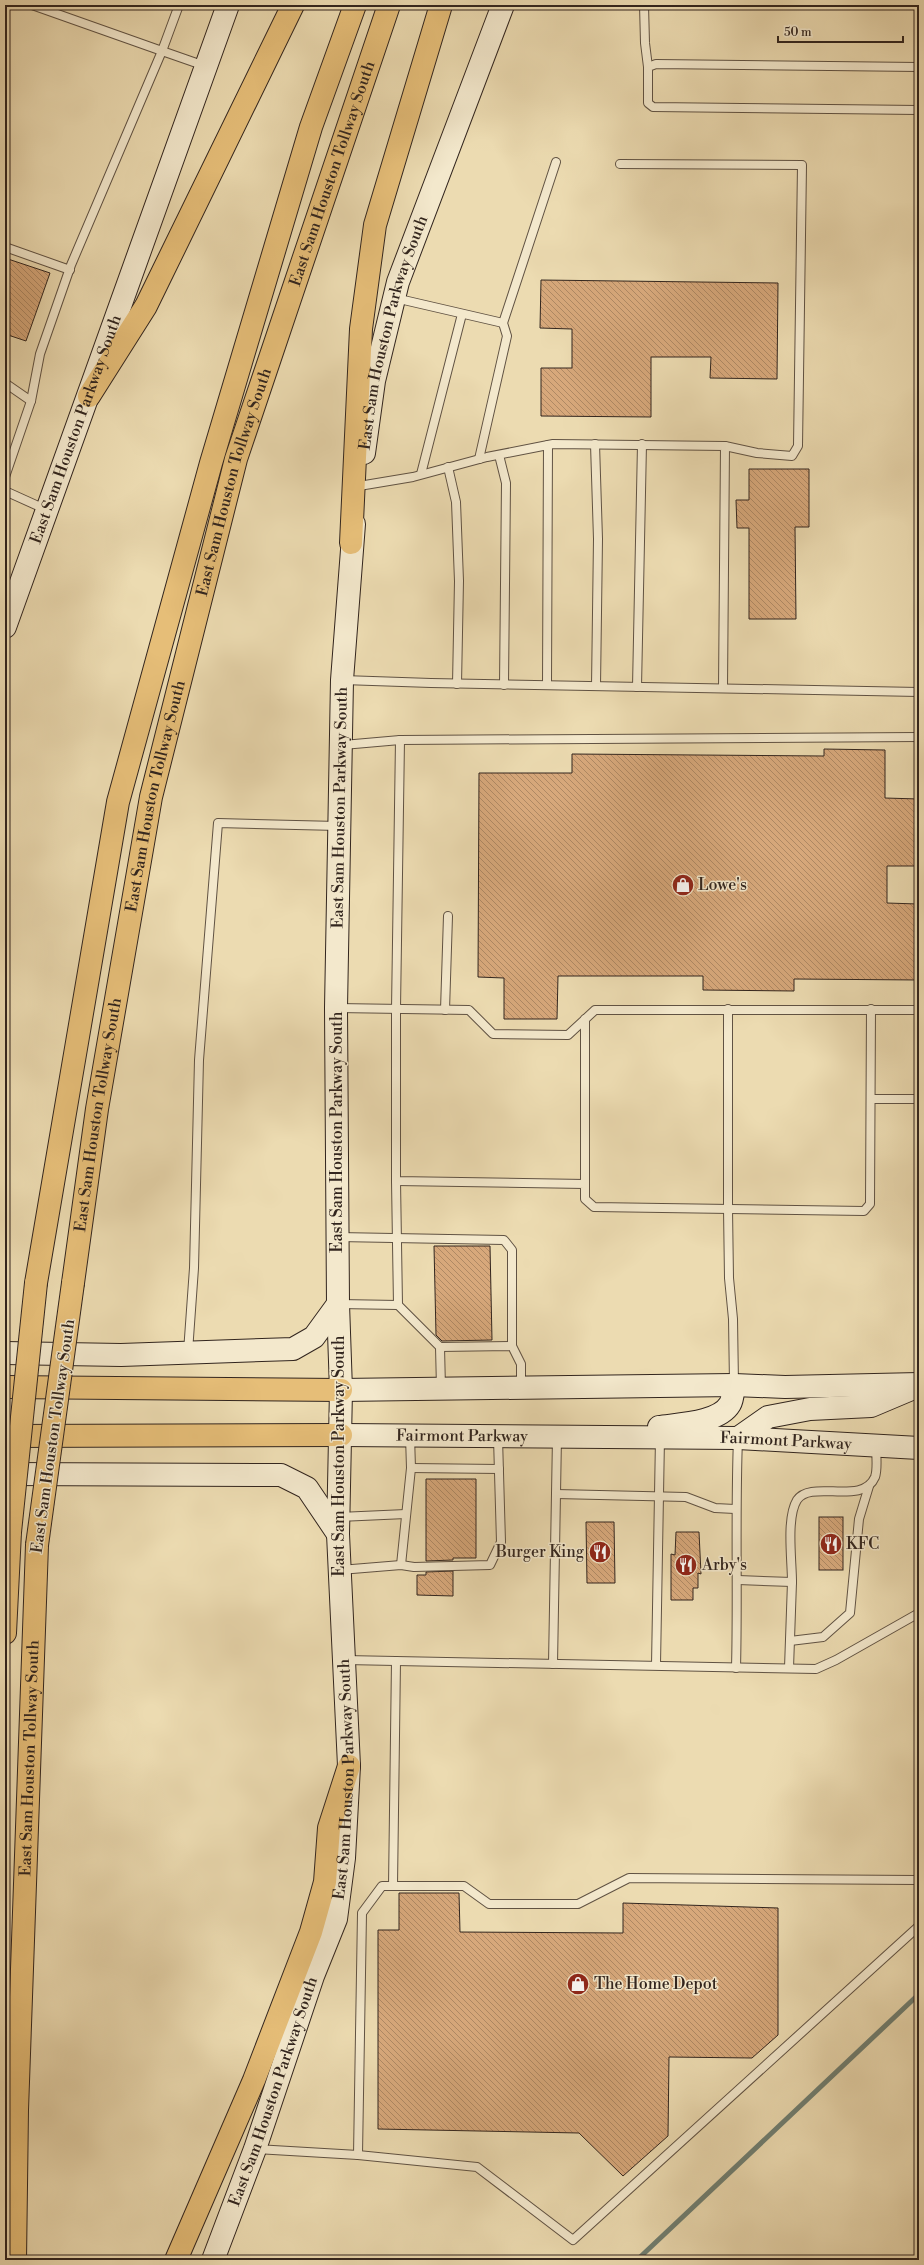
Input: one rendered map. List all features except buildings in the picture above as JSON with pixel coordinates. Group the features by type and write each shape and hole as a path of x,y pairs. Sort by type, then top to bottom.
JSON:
{"main road":[{"name":"East Sam Houston Parkway South","path":"5,627 228,5"},
{"path":"89,396 146,306 293,5"},
{"name":"East Sam Houston Tollway South","path":"5,1633 10,1532 36,1283 118,802 211,463 312,127 355,5"},
{"name":"East Sam Houston Tollway South","path":"15,2260 16,2110 37,1545 97,1109 151,797 236,458 390,5"},
{"path":"351,543 361,329 376,225 441,5"},
{"name":"East Sam Houston Parkway South","path":"213,2260 255,2149 313,1976 336,1919 344,1858 349,1766 338,1526 341,1390 338,1304 336,1008 342,680 351,543 374,381 398,282 503,5"},
{"path":"5,1353 121,1355 293,1349 314,1337 338,1304"},
{"path":"5,1387 341,1390 734,1385 785,1387 919,1385"},
{"path":"585,1437 706,1420 720,1413 730,1404 734,1385"},
{"path":"738,1438 768,1417 810,1409 871,1406 919,1385"},
{"name":"Fairmont Parkway","path":"5,1436 410,1435 738,1438 919,1448"},
{"path":"5,1474 281,1475 307,1488 338,1526"},
{"path":"176,2260 254,2080 311,1932 325,1882 329,1828 349,1766"}],"lane":[{"path":"32,5 205,66"},
{"path":"5,477 31,401 40,354 70,270 162,51 179,5"},
{"path":"644,5 645,43 648,68 648,103 653,107 919,110"},
{"path":"648,68 656,64 919,67"},
{"path":"480,459 507,336 503,323 556,162"},
{"path":"359,486 421,474 499,454 548,445 642,444 725,446 757,453 792,456 798,446 802,165 620,164"},
{"path":"5,248 70,270"},
{"path":"394,298 503,323"},
{"path":"421,474 462,314"},
{"path":"5,382 31,401"},
{"path":"595,444 598,539 596,686"},
{"path":"637,687 642,444"},
{"path":"547,685 548,445"},
{"path":"723,688 725,446"},
{"path":"499,454 506,483 504,685"},
{"path":"448,467 456,502 459,581 457,684"},
{"path":"5,491 47,510"},
{"path":"342,680 504,685 919,692"},
{"path":"342,745 400,740 919,737"},
{"path":"398,1305 396,1009 400,740"},
{"path":"188,1353 194,1268 200,1060 218,823 339,826"},
{"path":"445,1010 448,916"},
{"path":"336,1008 469,1010 493,1034 568,1035 595,1010 919,1010"},
{"path":"728,1009 729,1278 734,1319 734,1385"},
{"path":"584,1019 585,1199 594,1207 864,1210 870,1204 871,1010"},
{"path":"871,1099 919,1099"},
{"path":"396,1181 585,1184"},
{"path":"338,1237 504,1240 512,1250 512,1346 521,1364 521,1388"},
{"path":"338,1304 398,1305 440,1347 442,1389"},
{"path":"440,1347 512,1346"},
{"path":"401,1565 411,1468 410,1435"},
{"path":"339,1570 401,1565 414,1567 490,1565 501,1542 498,1436"},
{"path":"553,1664 557,1437"},
{"path":"656,1666 660,1438"},
{"path":"736,1668 738,1580 735,1509 738,1438"},
{"path":"790,1641 823,1637 850,1613 859,1519 869,1486 875,1476 876,1446"},
{"path":"411,1468 499,1469"},
{"path":"789,1668 792,1582 791,1515 798,1499 810,1492 849,1492 869,1486"},
{"path":"556,1494 686,1497 715,1508 735,1509"},
{"path":"338,1526 406,1514"},
{"path":"738,1580 792,1582"},
{"path":"345,1660 736,1668 816,1668 836,1660 919,1613"},
{"path":"393,1886 396,1661"},
{"path":"358,2155 362,1913 382,1886 464,1886 489,1904 578,1904 629,1878 919,1880"},
{"path":"255,2149 358,2155 477,2166 573,2240 919,1926"}],"waterway":[{"path":"637,2260 919,1994"}],"place":[{"name":"Lowe's","path":"683,885"},
{"name":"KFC","path":"831,1544"},
{"name":"Burger King","path":"600,1552"},
{"name":"Arby's","path":"686,1565"},
{"name":"The Home Depot","path":"578,1984"}]}
